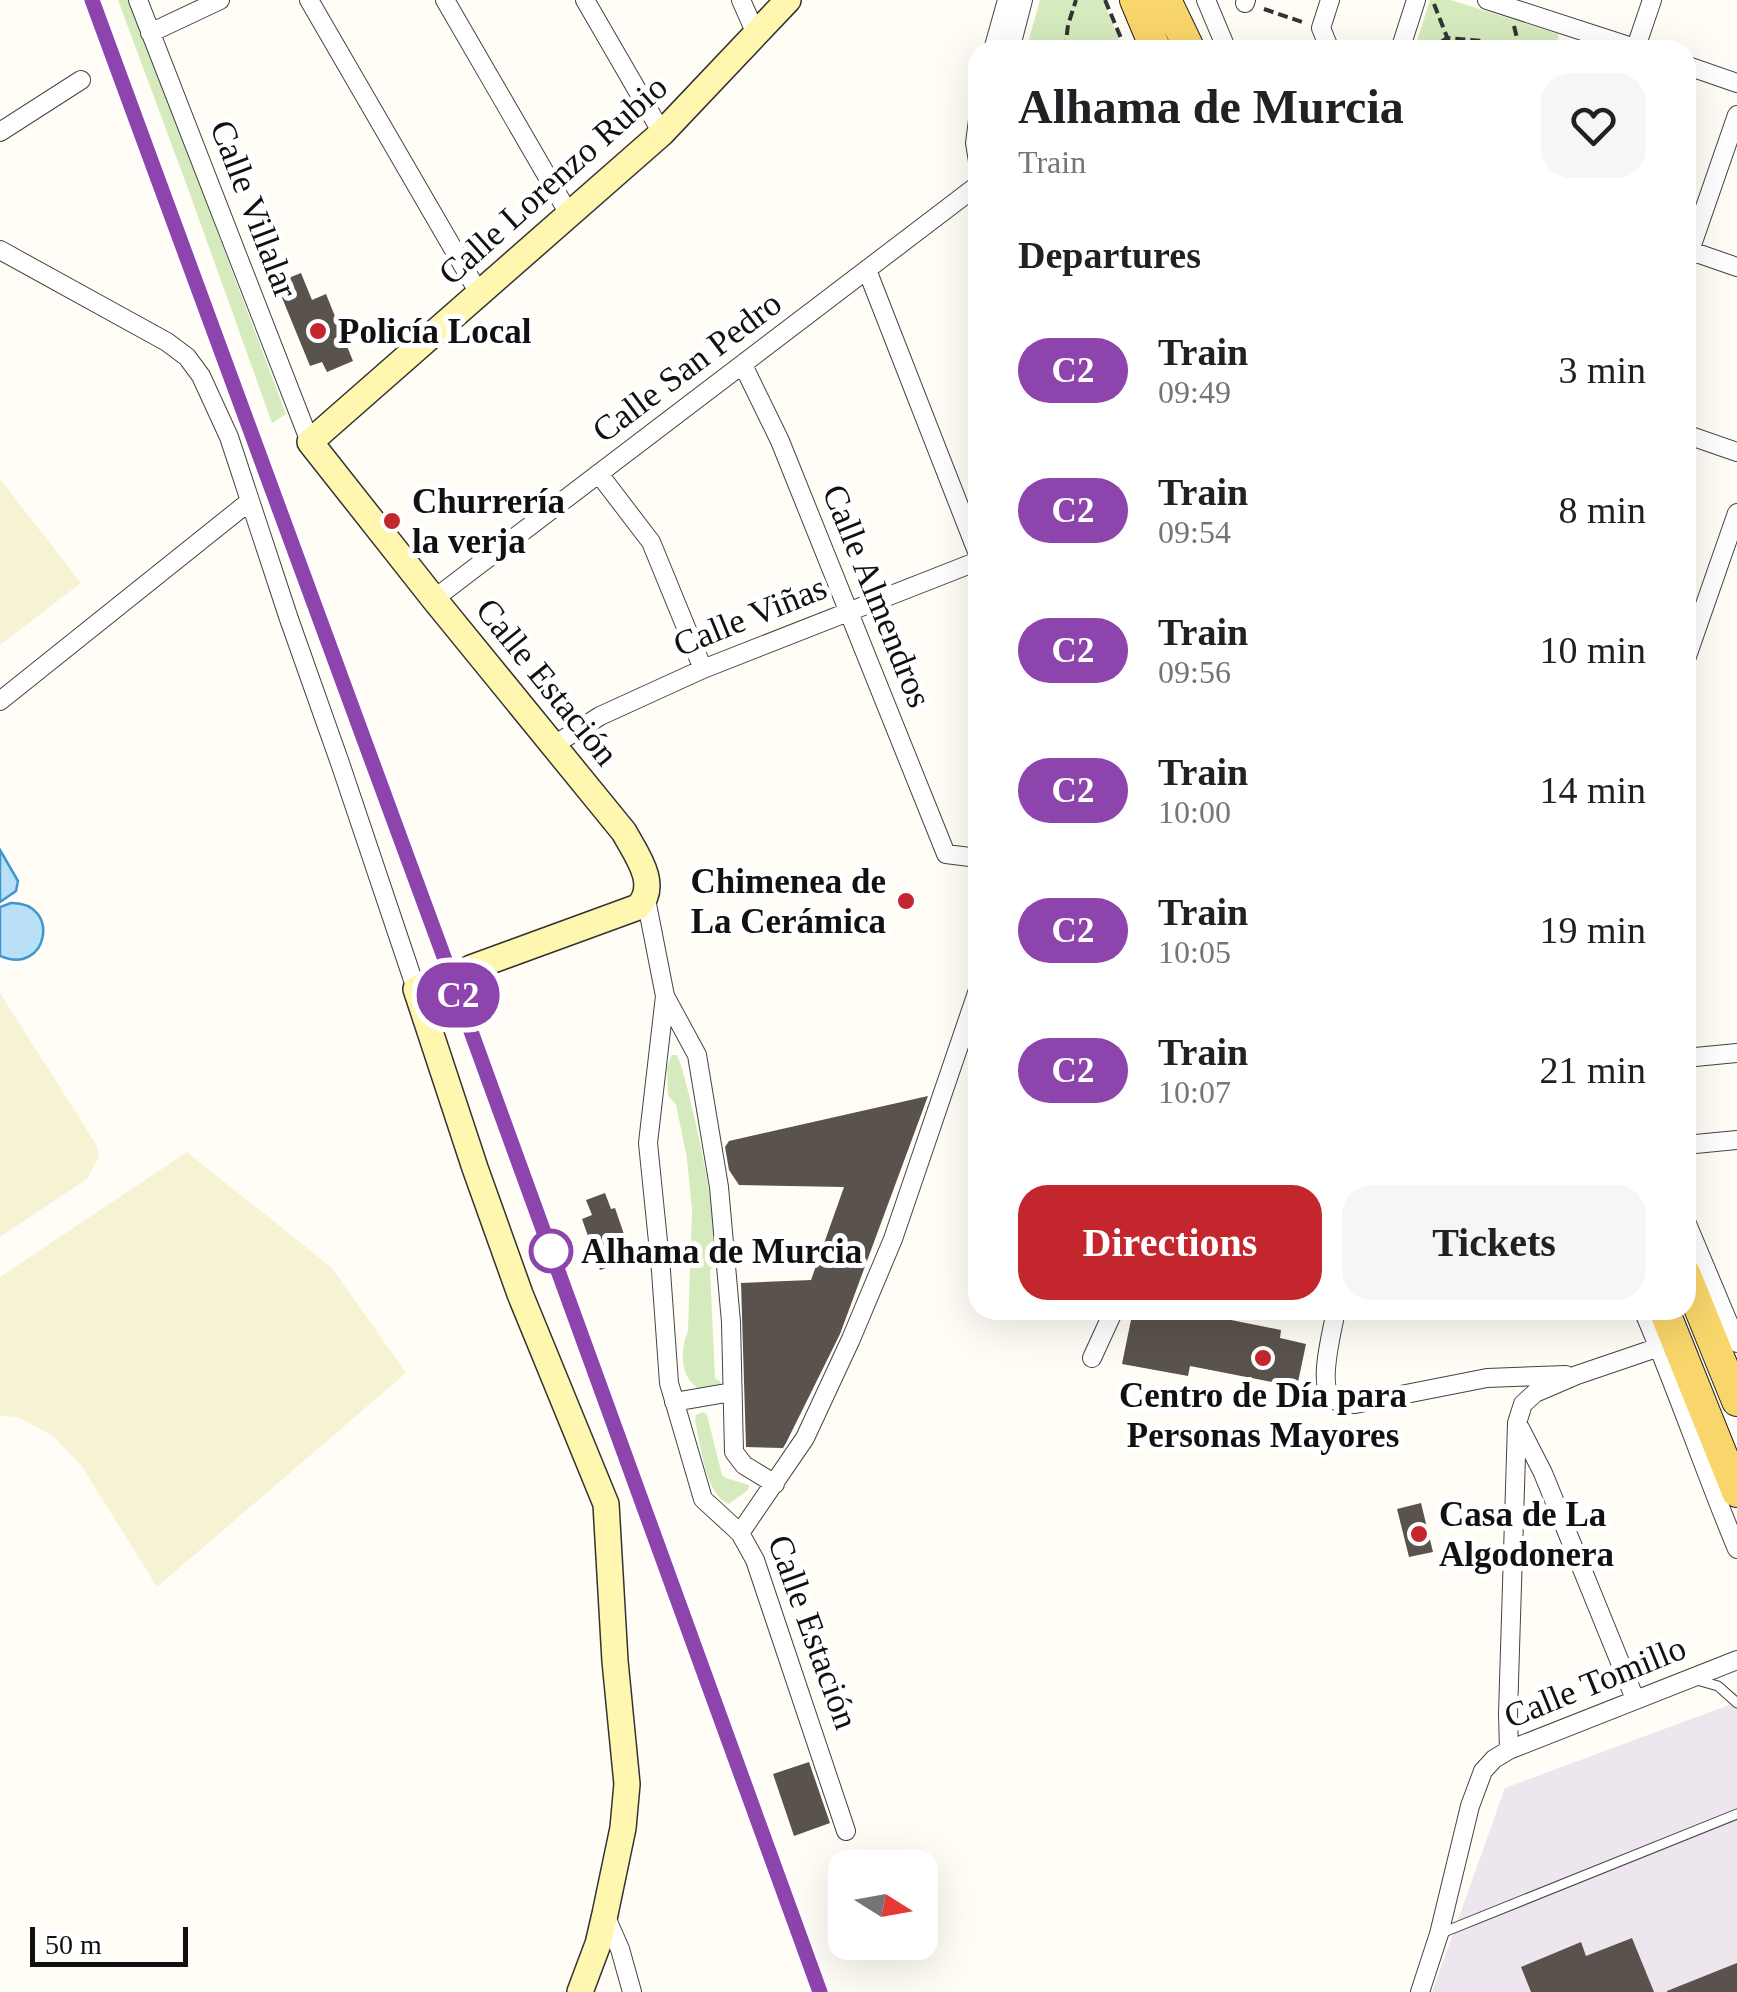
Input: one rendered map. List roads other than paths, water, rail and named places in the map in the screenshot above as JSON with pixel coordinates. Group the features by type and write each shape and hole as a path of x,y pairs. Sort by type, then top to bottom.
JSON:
{"main road":[{"name":"Calle Lorenzo Rubio","path":"310,442 662,133 788,0"},
{"path":"1135,0 1152,40"},
{"path":"1166,0 1185,40"},
{"name":"Calle Estación","path":"310,442 624,832 644,868 646,899"},
{"path":"472,968 621,914 646,899"},
{"path":"426,985 474,1168 520,1294 606,1504 627,1784 623,1828 605,1914 580,1992"},
{"path":"1696,1287 1724,1323 1737,1401"},
{"path":"1665,1320 1668,1344 1737,1492"}],"street":[{"name":"Calle Villalar","path":"138,0 310,442"},
{"path":"150,33 220,0"},
{"path":"309,0 480,295"},
{"path":"445,0 569,214"},
{"path":"584,0 662,133"},
{"path":"741,0 756,34"},
{"path":"996,40 1006,0"},
{"path":"1013,40 1024,0"},
{"path":"1206,0 1222,40"},
{"path":"1325,40 1320,28 1330,0"},
{"path":"1403,40 1416,0"},
{"path":"1486,0 1510,4 1612,40"},
{"path":"1640,40 1652,0"},
{"path":"1696,69 1737,82"},
{"path":"0,132 81,80"},
{"path":"1696,230 1737,115"},
{"name":"Calle San Pedro","path":"434,599 968,193"},
{"path":"0,250 166,342 187,356 201,376 229,437 426,985"},
{"path":"1696,257 1737,266"},
{"path":"867,270 968,532"},
{"name":"Calle Almendros","path":"743,364 780,441 946,854 968,857"},
{"path":"1696,438 1737,452"},
{"path":"599,474 651,542 703,669"},
{"path":"0,702 250,501"},
{"path":"1696,611 1737,512"},
{"name":"Calle Viñas","path":"554,745 600,716 703,669 968,562"},
{"name":"Calle Estación","path":"646,899 665,996 697,1056 719,1187 731,1322 734,1452 744,1466 774,1484"},
{"name":"Calle Estación","path":"665,996 648,1143 668,1383 702,1499 740,1532 755,1560 846,1831"},
{"path":"740,1532 806,1438 851,1339 893,1239 968,1022"},
{"path":"1696,1057 1737,1053"},
{"path":"1696,1144 1737,1140"},
{"path":"1696,1249 1724,1323 1737,1343"},
{"path":"1092,1358 1109,1320"},
{"path":"1334,1320 1325,1384 1330,1397 1343,1404 1487,1378 1577,1375"},
{"path":"1650,1320 1668,1344 1737,1549"},
{"path":"1509,1750 1517,1423 1523,1404 1535,1393 1577,1375 1668,1344"},
{"path":"674,1402 732,1392"},
{"path":"1517,1423 1542,1473 1635,1700"},
{"name":"Calle Tomillo","path":"1440,1934 1470,1806 1483,1771 1494,1760 1509,1750 1737,1660"},
{"path":"605,1914 620,1948 632,1992"},
{"path":"1420,1992 1440,1934"}],"lane":[{"path":"1690,1678 1718,1686 1737,1703"},
{"path":"1440,1934 1737,1814"}],"water":[{"path":"0,850 18,881 16,891 0,902"},
{"path":"11,903 27,906 38,914 43,925 38,948 16,960 0,956 0,907"}],"tunnel":[{"path":"436,981 471,968"}],"train":[{"name":"C2","path":"92,0 820,1992"}],"place":[{"name":"Policía Local","path":"318,331"},
{"name":"Churrería la verja","path":"392,521"},
{"name":"Chimenea de La Cerámica","path":"906,901"},
{"name":"Alhama de Murcia","path":"551,1251"},
{"name":"Centro de Día para Personas Mayores","path":"1263,1358"},
{"name":"Casa de La Algodonera","path":"1419,1534"}]}
